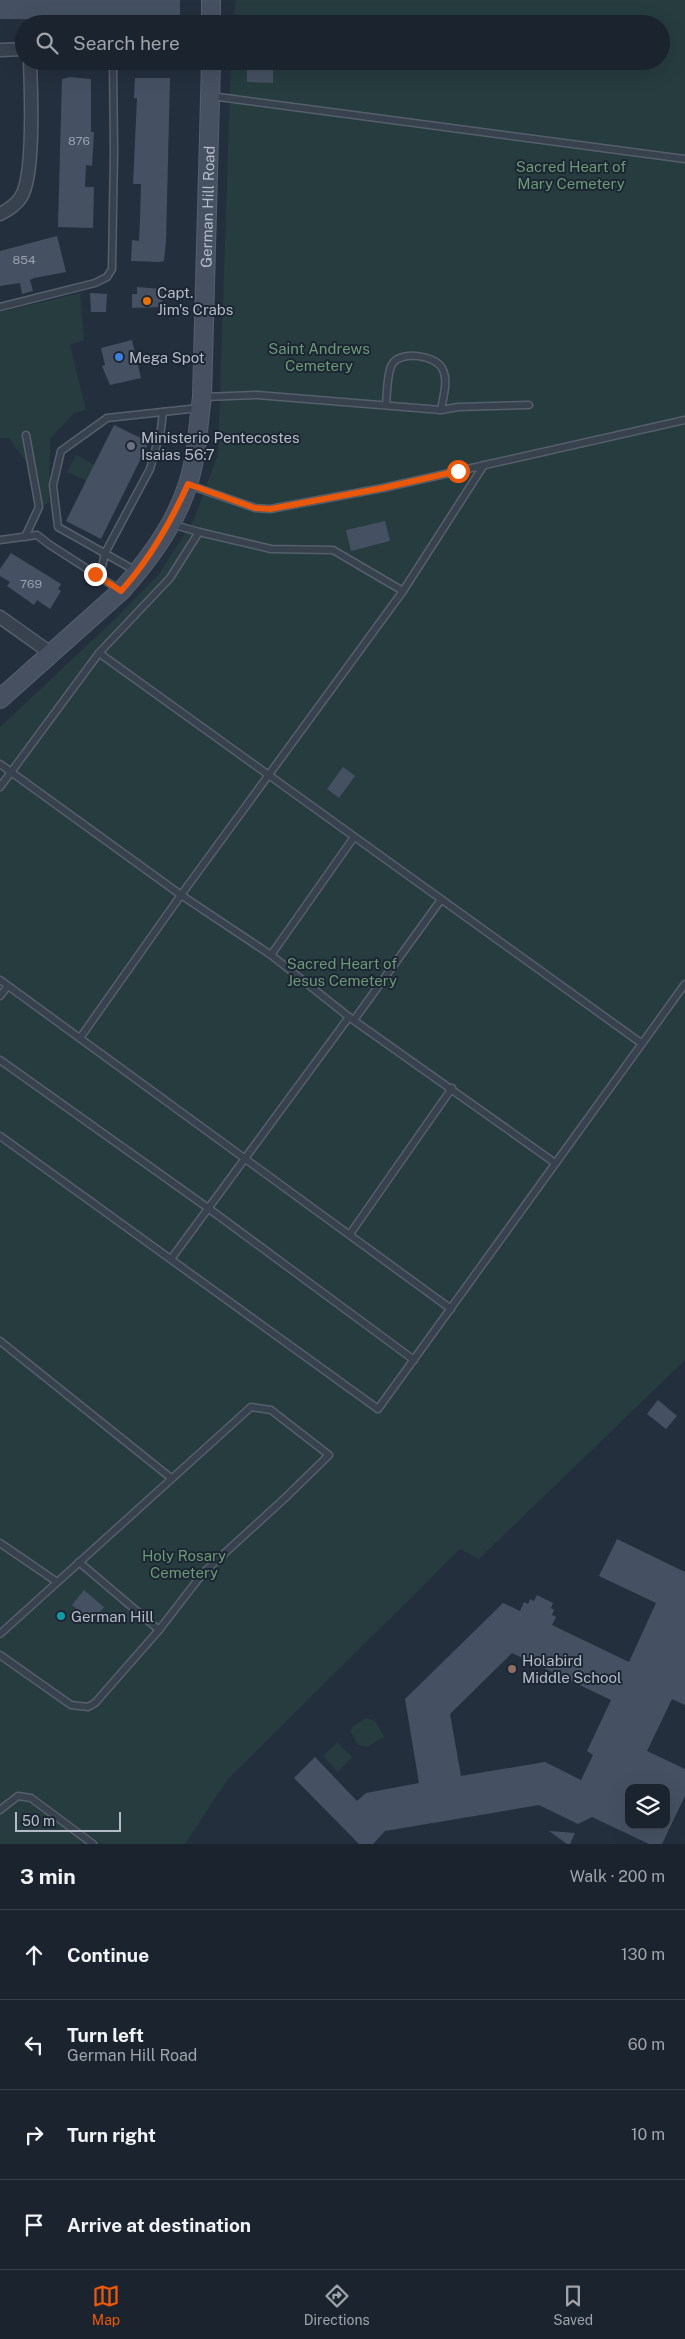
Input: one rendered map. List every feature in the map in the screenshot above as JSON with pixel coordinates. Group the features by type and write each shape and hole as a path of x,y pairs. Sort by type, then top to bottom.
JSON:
{"street":[{"path":"211,0 211,15"},
{"path":"0,50 15,50"},
{"path":"0,214 12,207 22,197 27,180 31,118 30,70"},
{"name":"German Hill Road","path":"0,698 121,591 138,572 170,524 188,484 201,402 211,70"},
{"path":"0,617 52,654"}],"lane":[{"path":"0,307 95,283 107,277 112,269 113,70"},
{"path":"210,96 685,159"},
{"path":"386,405 391,365 397,358 410,356 428,358 441,366 445,378 441,410"},
{"path":"138,572 58,528 53,485 61,452 107,418 163,412 201,402 257,395 441,410 458,407 529,404"},
{"path":"100,576 105,553 150,469 161,429 163,412"},
{"path":"188,484 255,508 270,509 375,489 685,420"},
{"path":"25,537 40,507 26,435"},
{"path":"80,1038 181,895 403,591 484,465"},
{"path":"170,524 271,549 333,550 403,591"},
{"path":"0,787 99,653 170,578 199,532"},
{"path":"0,540 37,535 121,591"},
{"path":"99,653 270,774 440,901 641,1043"},
{"path":"0,764 181,895 271,955 352,1019 452,1088 554,1163"},
{"path":"271,955 354,837"},
{"path":"171,1258 440,901"},
{"path":"0,980 451,1309"},
{"path":"0,1136 378,1409 685,984"},
{"path":"0,996 8,986"},
{"path":"0,1060 208,1208 414,1360"},
{"path":"350,1234 452,1088"},
{"path":"0,1341 171,1478"},
{"path":"0,1634 251,1407 271,1410 329,1455 203,1573 159,1630 96,1703 88,1707 71,1705 0,1655"},
{"path":"0,1543 57,1582"},
{"path":"79,1562 159,1630"},
{"path":"0,1810 18,1796 31,1798 93,1844"}],"green space":[{"name":"Sacred Heart of Jesus Cemetery","path":"236,0 685,0 685,1360 479,1559 460,1549 228,1779 185,1844 0,1844 0,727 114,620 159,574 194,519 218,454 231,70 670,70 670,15 234,15"},
{"path":"80,293 84,340 70,345 86,410 74,413 50,439 49,503 37,508 28,464 9,438 0,438 0,312"},
{"path":"76,455 95,465 87,481 67,472"},
{"path":"366,1718 375,1721 384,1737 367,1747 358,1745 351,1732 352,1727"},
{"path":"337,1742 352,1757 338,1772 323,1756"}],"building":[{"path":"0,0 180,0 180,15 15,15 15,19 0,19"},
{"path":"247,70 273,70 273,83 247,82"},
{"path":"70,77 91,79 91,132 94,132 92,166 86,165 85,187 94,187 93,228 58,227 62,79"},
{"path":"135,78 170,78 166,241 164,261 160,262 131,261 132,240 139,241 141,184 133,184 137,98 134,98"},
{"path":"57,236 66,272 30,280 33,291 22,294 20,283 0,286 0,251"},
{"name":"Capt. Jim's Crabs","path":"137,287 162,289 162,307 132,308 132,294 137,294"},
{"path":"90,293 107,294 106,312 91,312"},
{"name":"Mega Spot","path":"132,340 141,378 110,385 102,366 105,365 101,348"},
{"path":"114,425 149,442 101,539 66,521"},
{"path":"385,521 390,541 351,551 346,530"},
{"path":"11,553 61,584 58,589 61,591 50,609 37,600 34,605 7,586 10,582 0,576 0,569"},
{"path":"343,767 355,776 339,798 327,789"},
{"path":"658,1400 677,1416 666,1429 647,1414"},
{"path":"617,1539 685,1572 685,1705 672,1699 647,1751 685,1769 685,1796 670,1827 670,1784 625,1784 625,1829 669,1829 662,1844 649,1844 592,1817 578,1824 539,1805 385,1831 373,1844 359,1844 294,1778 315,1757 357,1801 366,1793 419,1783 405,1699 503,1603 520,1611 524,1602 528,1604 530,1599 534,1601 537,1595 553,1603 551,1608 554,1610 552,1615 556,1617 552,1625 629,1662 656,1603 599,1576","holes":["512,1653 611,1700 587,1751 593,1755 581,1780 545,1762 461,1776 450,1714"]},
{"path":"84,1590 104,1607 92,1622 72,1605"},
{"path":"549,1831 575,1833 570,1844 567,1844"}],"place":[{"name":"Capt. Jim's Crabs","path":"147,301"},
{"name":"Mega Spot","path":"119,357"},
{"name":"Ministerio Pentecostes Isaias 56:7","path":"131,446"},
{"name":"German Hill","path":"61,1616"},
{"name":"Holabird Middle School","path":"512,1669"}],"route":[{"path":"95,574 121,591 138,572 155,548 170,524 188,484 255,508 270,509 324,500 458,471"}],"park label":[{"name":"Sacred Heart of Mary Cemetery","path":"571,174"},
{"name":"Saint Andrews Cemetery","path":"319,356"},
{"name":"Holy Rosary Cemetery","path":"184,1564"}]}
